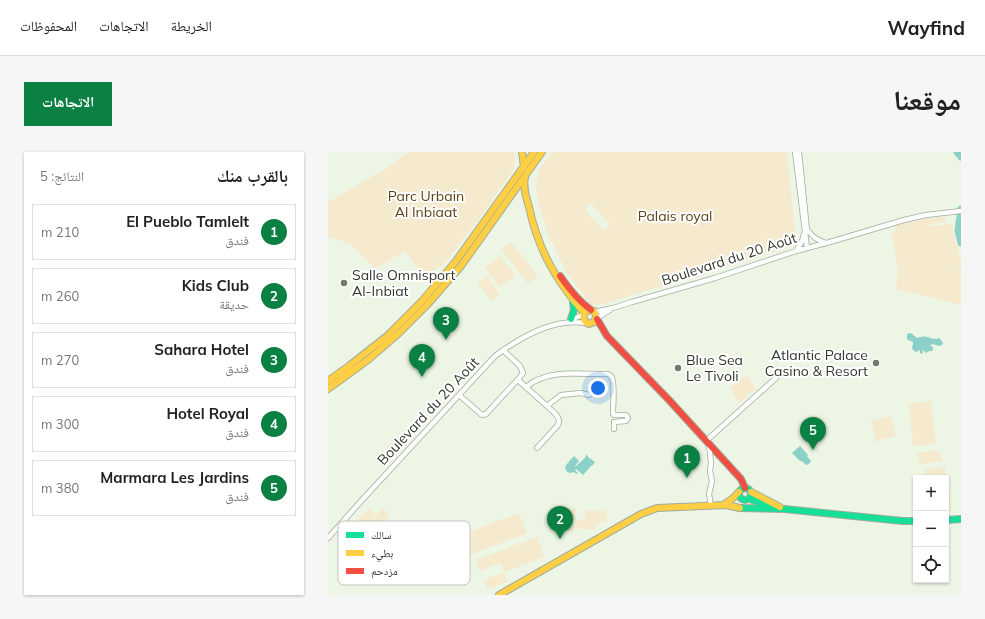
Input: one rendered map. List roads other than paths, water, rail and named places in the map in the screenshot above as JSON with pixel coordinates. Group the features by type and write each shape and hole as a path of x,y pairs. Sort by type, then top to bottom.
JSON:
{"street":[{"path":"522,152 525,164 525,193 537,239 543,253 564,289 583,314 583,320 587,323 594,323 595,315"},
{"path":"328,381 387,336 422,301 456,261 534,152"},
{"path":"328,389 398,334 427,305 461,266 542,152"},
{"name":"Boulevard du 20 Août","path":"745,494 741,480 708,442 606,334 595,315 613,308 716,278 808,247 795,152"},
{"name":"Boulevard du 20 Août","path":"799,152 806,230"},
{"path":"525,175 536,225 547,254 557,272 570,290 595,315"},
{"path":"808,247 926,214 961,211"},
{"path":"796,251 806,230 815,238 825,243"},
{"path":"571,319 574,310 573,300"},
{"path":"583,314 587,310 595,315"},
{"name":"Boulevard du 20 Août","path":"563,323 583,314"},
{"name":"Boulevard du 20 Août","path":"343,521 495,356 503,350 538,330 563,323 587,323 606,334"},
{"path":"459,395 480,413 483,415 486,414 518,380 523,372 520,366 503,350"},
{"path":"526,386 540,378 555,375 608,374 613,380 613,414 626,415 628,418 626,421 614,422 614,429"},
{"path":"711,506 709,494 712,481 708,442 776,378"},
{"path":"518,380 547,406 559,418 560,421 537,448"},
{"path":"547,406 561,394 581,393 589,395"},
{"path":"725,505 732,499 745,494 784,509"},
{"path":"745,494 775,509"},
{"path":"499,595 612,530 653,509 725,505 746,508 784,509 913,521"},
{"path":"949,520 961,519"},
{"name":"Boulevard du 20 Août","path":"329,537 338,527"}],"water":[{"path":"911,333 917,338 939,338 943,344 940,346 932,344 930,346 933,347 932,351 926,353 923,350 922,354 920,353 920,350 916,352 912,348 913,342 907,339 907,334"},
{"path":"800,446 811,461 809,464 806,465 792,453"},
{"path":"586,455 595,462 592,466 590,465 591,466 583,475 576,469 575,470 578,473 576,474 574,472 570,473 565,469 566,465 574,456 579,461 576,466 585,458"}],"waterway":[{"path":"957,152 961,157"},
{"path":"961,209 958,230 961,243"}],"place":[{"name":"Salle Omnisport Al-Inbiat","path":"344,283"},
{"name":"Sahara Hotel","path":"446,340"},
{"name":"Atlantic Palace Casino & Resort","path":"876,363"},
{"name":"Blue Sea Le Tivoli","path":"678,368"},
{"name":"Hotel Royal","path":"422,377"},
{"name":"Marmara Les Jardins","path":"813,450"},
{"name":"El Pueblo Tamlelt","path":"687,478"},
{"name":"Kids Club","path":"560,539"}],"park label":[{"name":"Parc Urbain Al Inbiaat","path":"426,204"},
{"name":"Palais royal","path":"675,216"}]}
